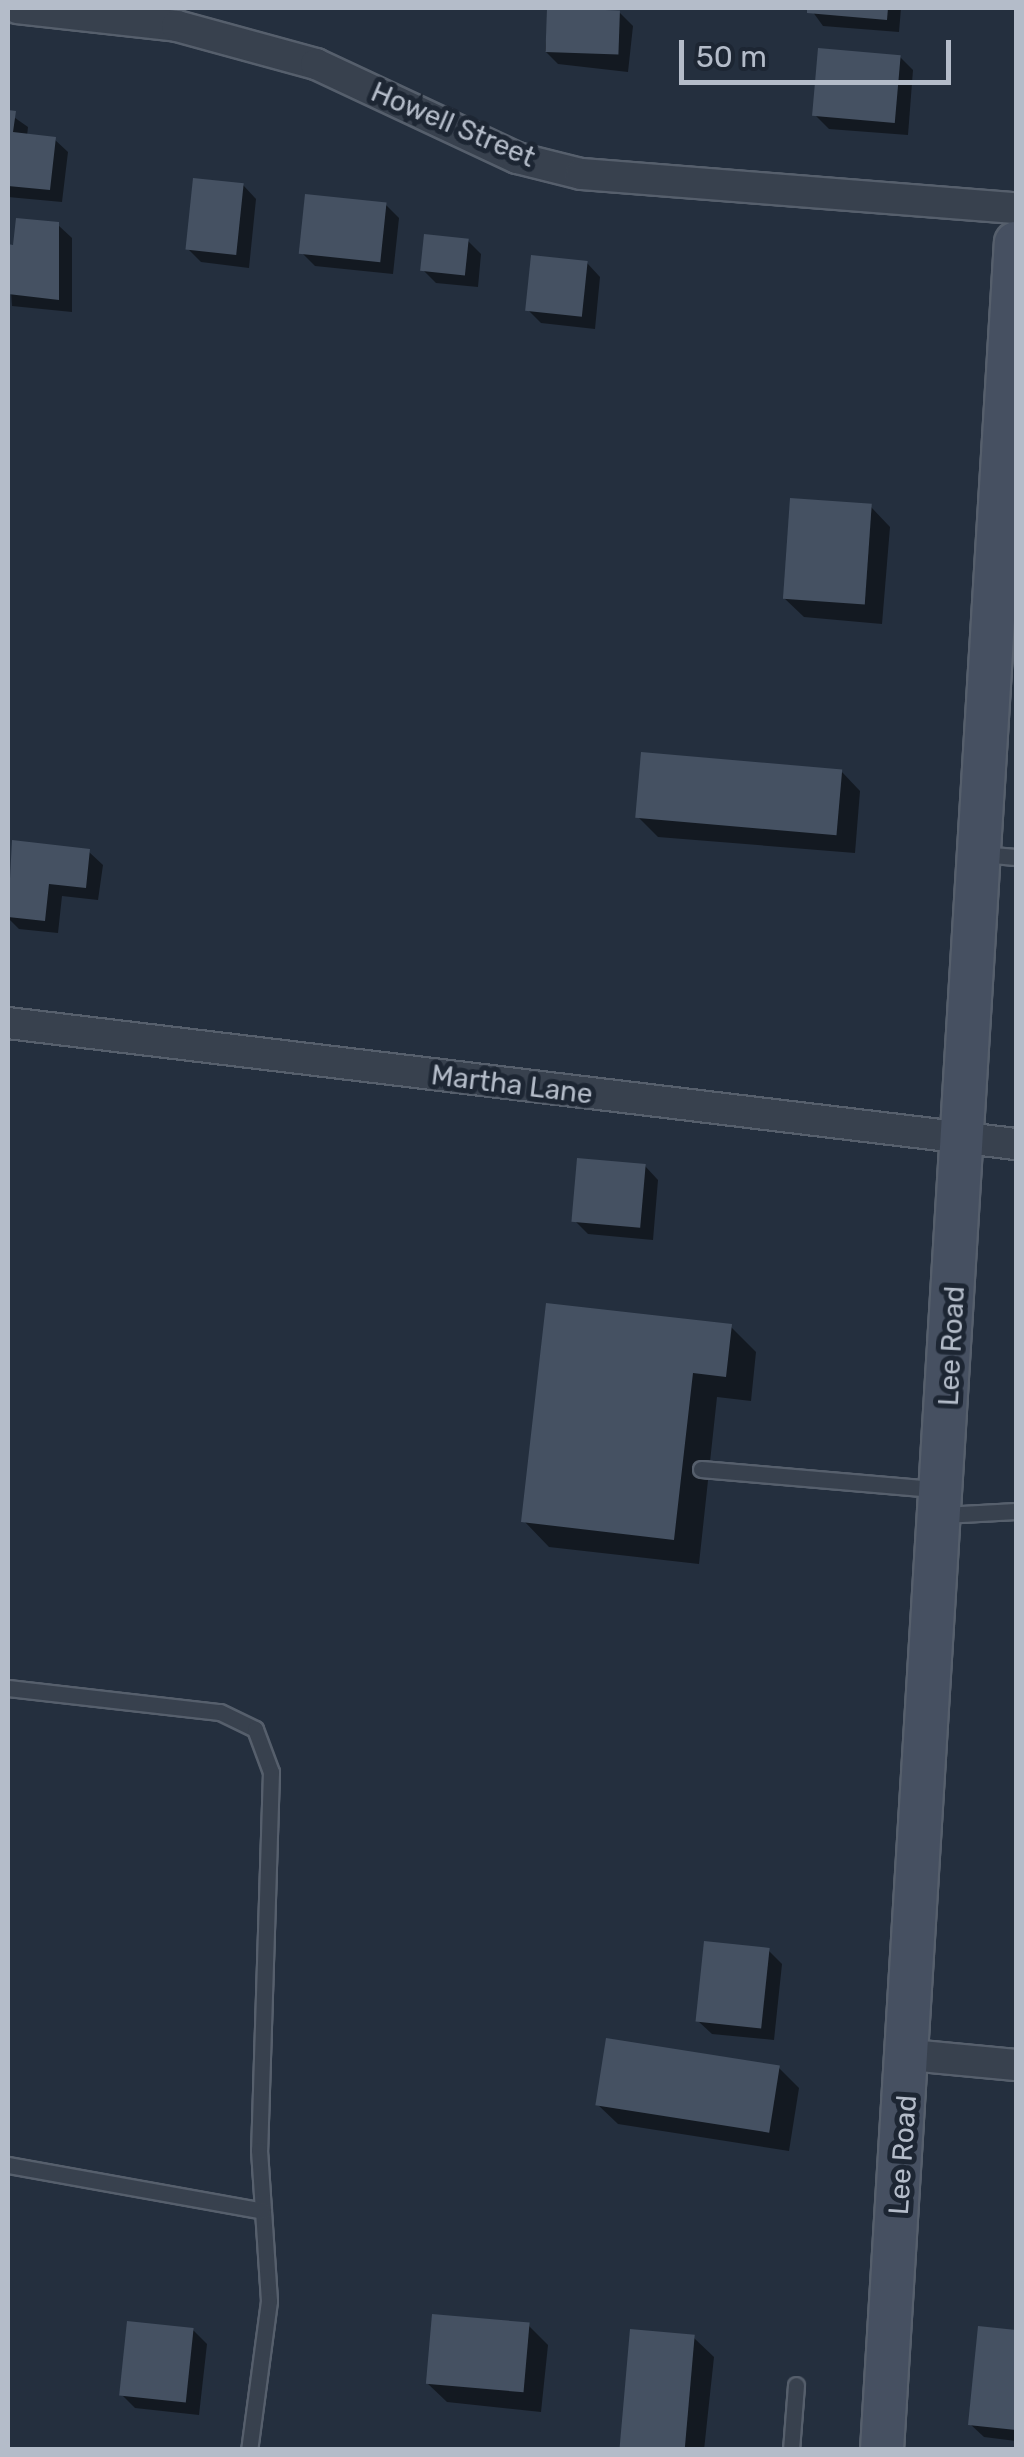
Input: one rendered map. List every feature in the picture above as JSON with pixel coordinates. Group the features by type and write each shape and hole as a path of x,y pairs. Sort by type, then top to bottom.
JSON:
{"main road":[{"name":"Lee Road","path":"882,2450 910,2055 963,1139 999,856 1016,243"}],"street":[{"name":"Howell Street","path":"17,8 177,26 316,64 517,158 580,174 1016,208"},
{"name":"Martha Lane","path":"8,1023 1016,1144"},
{"path":"910,2055 1016,2065"}],"lane":[{"path":"701,1468 1016,1510"},
{"path":"8,1688 220,1712 254,1729 271,1772 263,2211 269,2300 249,2450"},
{"path":"8,2165 263,2211"},
{"path":"791,2450 796,2385"}],"building":[{"path":"547,8 620,11 618,55 545,52"},
{"path":"807,8 888,8 887,20 807,13"},
{"path":"818,48 901,55 895,123 812,116"},
{"path":"8,110 16,111 13,132 56,137 50,190 8,186"},
{"path":"193,178 244,183 236,255 185,250"},
{"path":"305,194 387,203 380,262 299,254"},
{"path":"16,218 59,222 59,300 8,294 8,244 13,245"},
{"path":"424,234 469,239 465,276 420,271"},
{"path":"531,255 588,261 582,317 525,311"},
{"path":"790,498 872,504 865,604 783,599"},
{"path":"641,752 842,770 836,835 635,818"},
{"path":"12,840 90,849 86,888 49,884 45,921 8,917"},
{"path":"577,1158 646,1164 640,1228 571,1222"},
{"path":"546,1303 732,1324 726,1377 693,1373 674,1540 521,1522"},
{"path":"704,1941 770,1948 761,2028 696,2022"},
{"path":"606,2038 780,2066 769,2133 595,2105"},
{"path":"432,2314 530,2323 524,2392 426,2384"},
{"path":"127,2321 194,2328 186,2403 119,2396"},
{"path":"978,2326 1016,2330 1016,2430 968,2425"},
{"path":"630,2329 695,2335 685,2450 619,2450"}]}
